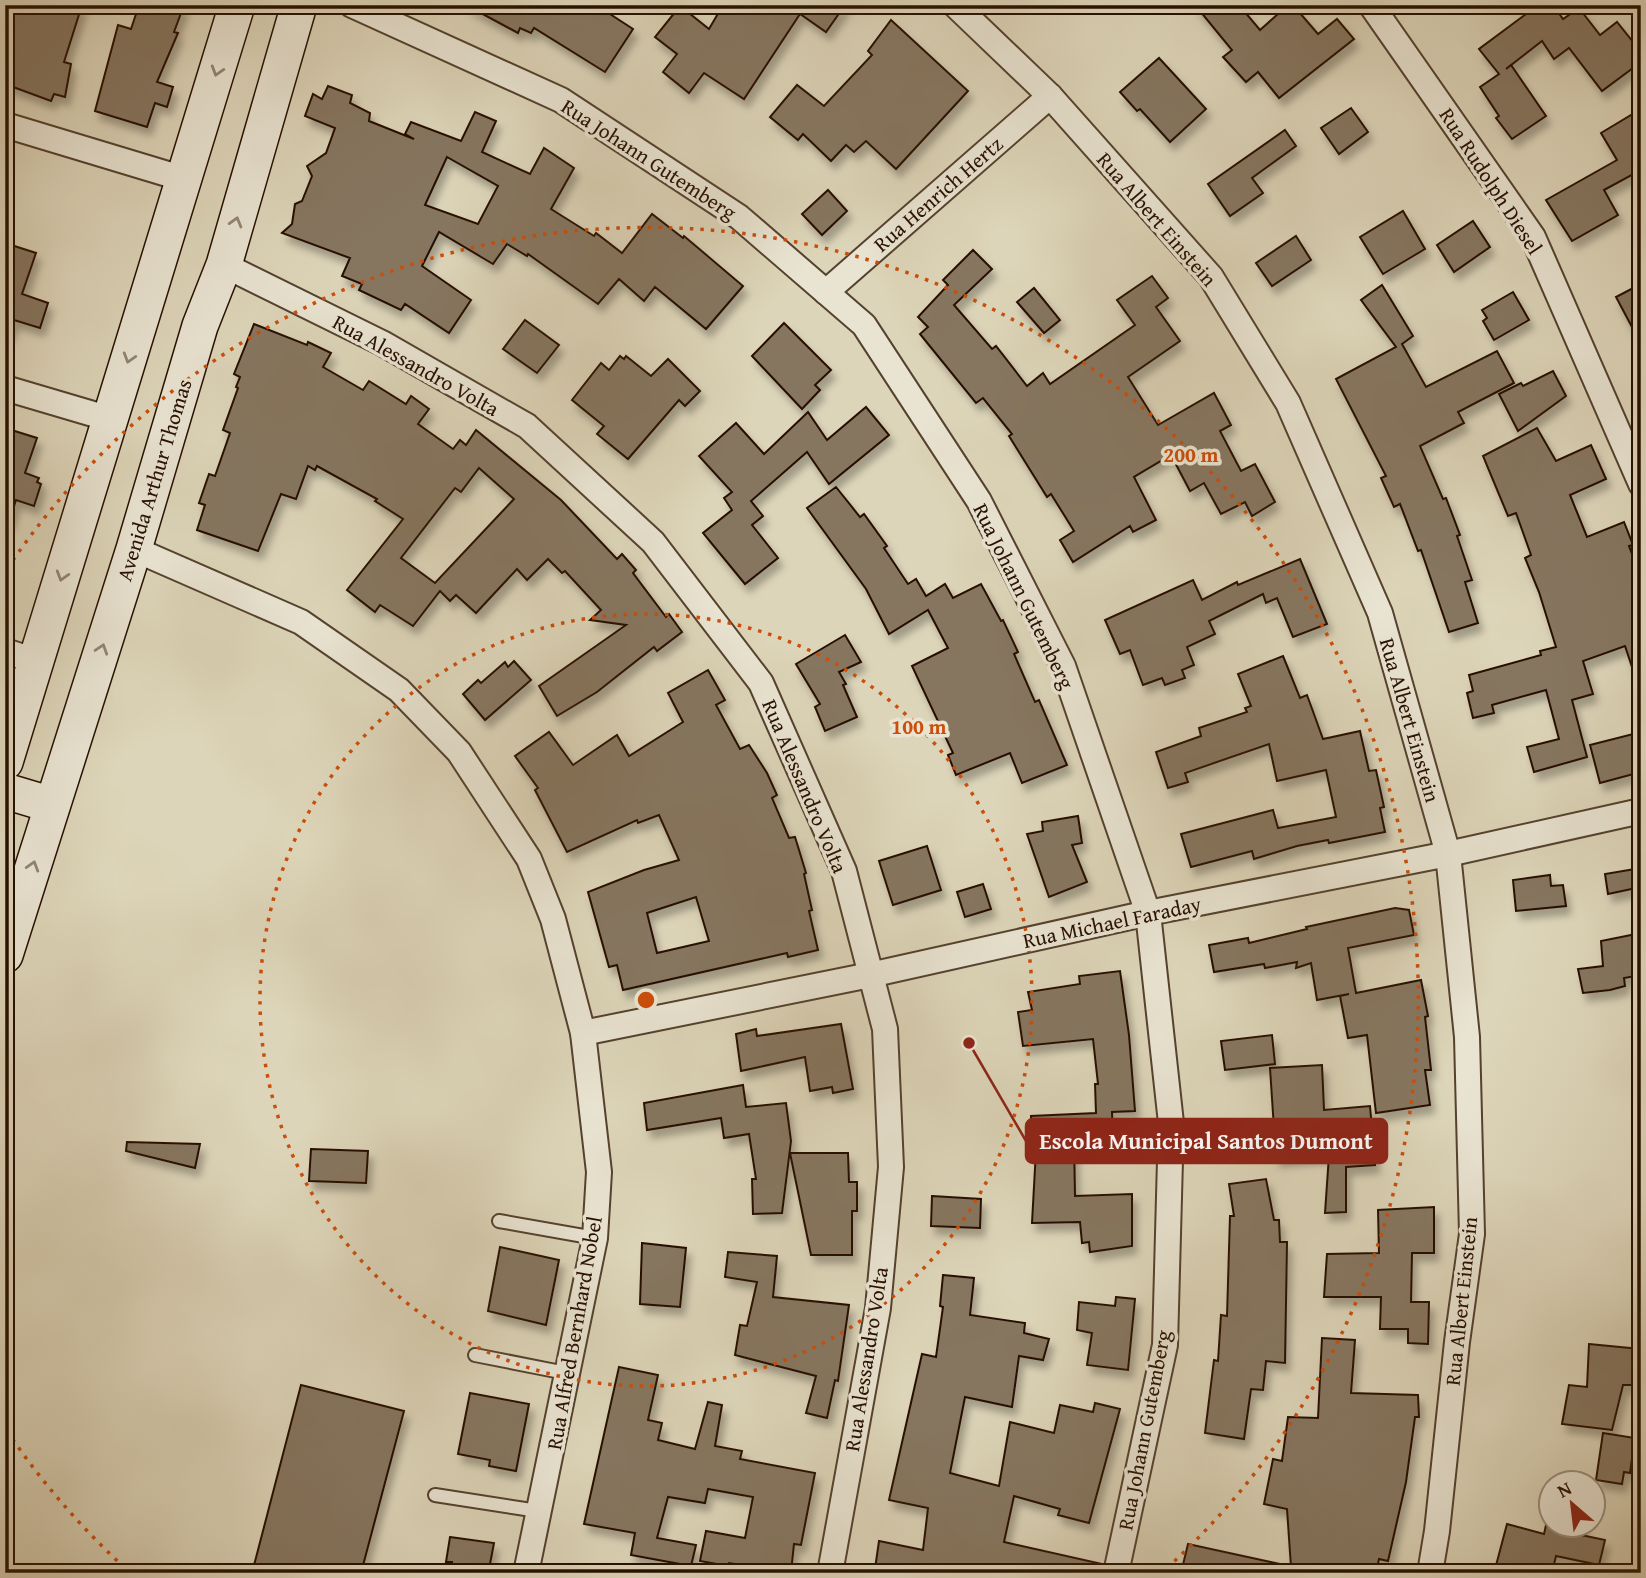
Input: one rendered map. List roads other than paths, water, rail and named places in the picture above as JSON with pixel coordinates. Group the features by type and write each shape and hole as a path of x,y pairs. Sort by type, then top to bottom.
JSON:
{"main road":[{"path":"5,762 21,656 110,419 237,5"},
{"name":"Avenida Arthur Thomas","path":"5,955 134,549 200,326 224,265 299,5"},
{"path":"144,309 200,326"},
{"path":"5,792 52,805"}],"street":[{"name":"Rua Johann Gutemberg","path":"352,5 561,100 739,217 864,325 979,501 1063,666 1147,913 1171,1123 1165,1345 1116,1573"},
{"name":"Rua Albert Einstein","path":"955,5 1050,96 1211,277 1288,403 1380,613 1448,854 1467,1037 1472,1234 1430,1573"},
{"name":"Rua Rudolph Diesel","path":"1371,5 1532,237 1641,484"},
{"name":"Rua Henrich Hertz","path":"826,292 1050,96"},
{"path":"5,125 184,179"},
{"name":"Rua Alessandro Volta","path":"224,265 382,342 527,426 653,542 761,684 844,871 885,1029 891,1167 878,1308 830,1573"},
{"path":"5,388 110,419"},
{"name":"Rua Alfred Bernhard Nobel","path":"134,549 301,622 399,690 459,752 529,859 554,919 583,1033 599,1172 595,1238 538,1511 530,1572"},
{"name":"Rua Michael Faraday","path":"583,1033 870,975 1147,913 1448,854 1641,811"}],"lane":[{"path":"499,1221 595,1238"},
{"path":"475,1355 566,1373"},
{"path":"435,1495 538,1511"}],"place":[{"name":"Escola Municipal Santos Dumont","path":"969,1043"}]}
